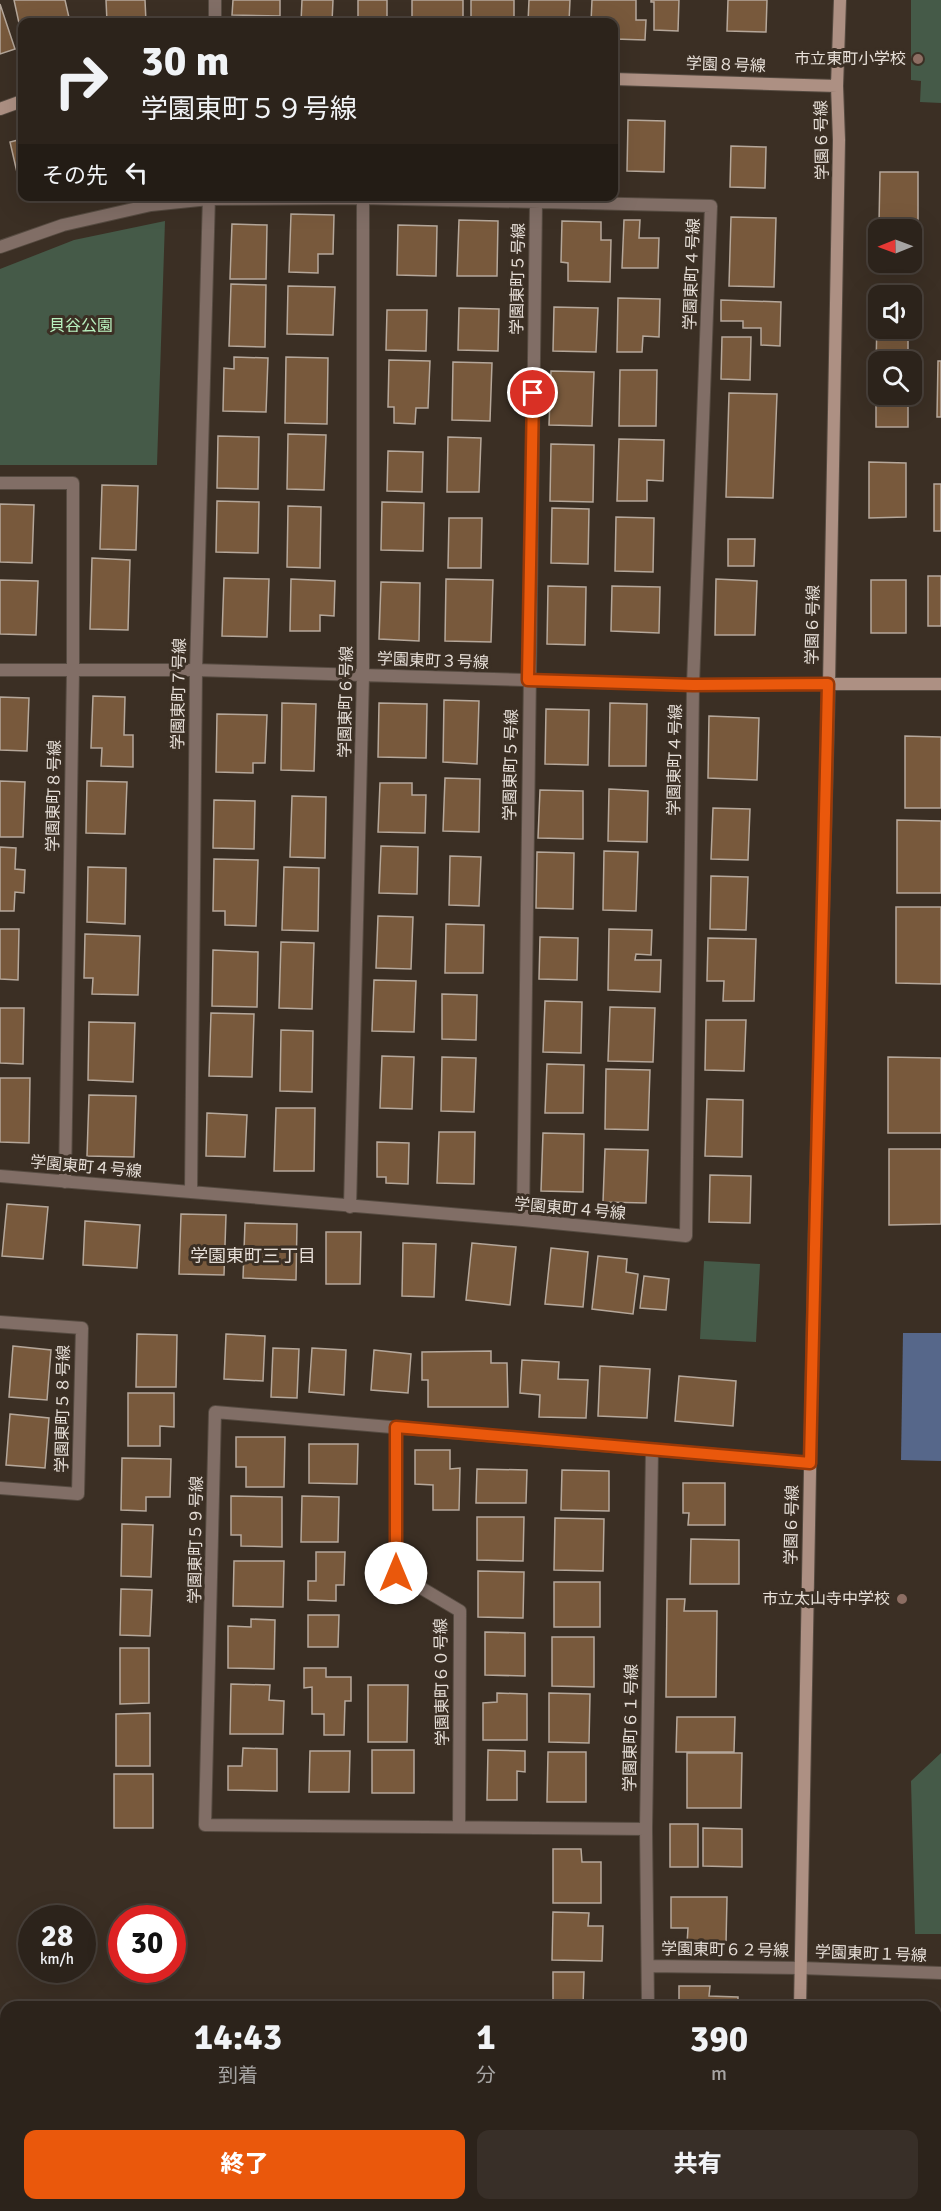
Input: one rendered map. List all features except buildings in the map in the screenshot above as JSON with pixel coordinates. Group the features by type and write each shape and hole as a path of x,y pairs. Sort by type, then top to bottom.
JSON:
{"street":[{"path":"215,0 215,18"},
{"name":"学園６号線","path":"800,2001 839,152 837,86 840,0"},
{"name":"学園８号線","path":"618,79 837,86"},
{"path":"0,109 18,102"},
{"name":"学園東町４号線","path":"0,247 63,225 151,205 184,201"},
{"name":"学園東町７号線","path":"191,1192 196,670 209,201"},
{"name":"学園東町６号線","path":"350,1207 363,675 363,201"},
{"name":"学園東町４号線","path":"0,1176 686,1236 693,685 711,206 493,201"},
{"name":"学園東町５号線","path":"523,1221 528,680 536,202"},
{"name":"学園東町８号線","path":"0,483 73,483 73,670 65,1182"},
{"name":"学園東町３号線","path":"0,670 196,670 693,685 828,684"},
{"path":"828,684 941,684"},
{"name":"学園東町５８号線","path":"0,1322 81,1328 78,1494 0,1488"},
{"name":"学園東町５９号線","path":"646,1829 206,1825 215,1412 810,1463"},
{"name":"学園東町６０号線","path":"396,1427 396,1573 460,1611 459,1827"},
{"name":"学園東町６１号線","path":"648,2001 646,1829 652,1450"},
{"name":"学園東町６２号線","path":"648,1966 801,1968"},
{"name":"学園東町１号線","path":"801,1968 941,1973"}],"green space":[{"path":"911,0 941,0 941,103 920,102 921,81 911,80"},
{"name":"貝谷公園","path":"165,221 157,465 0,465 0,269 74,240"},
{"path":"704,1261 760,1264 756,1342 700,1339"},
{"path":"941,1753 941,1934 915,1934 911,1781"}],"water":[{"path":"903,1333 941,1333 941,1461 901,1460"}],"place":[{"name":"市立東町小学校","path":"918,59"},
{"name":"市立太山寺中学校","path":"902,1599"}],"district":[{"name":"学園東町三丁目","path":"253,1256"}],"route":[{"path":"396,1573 396,1427 810,1463 828,684 693,685 528,680 533,393"}]}
